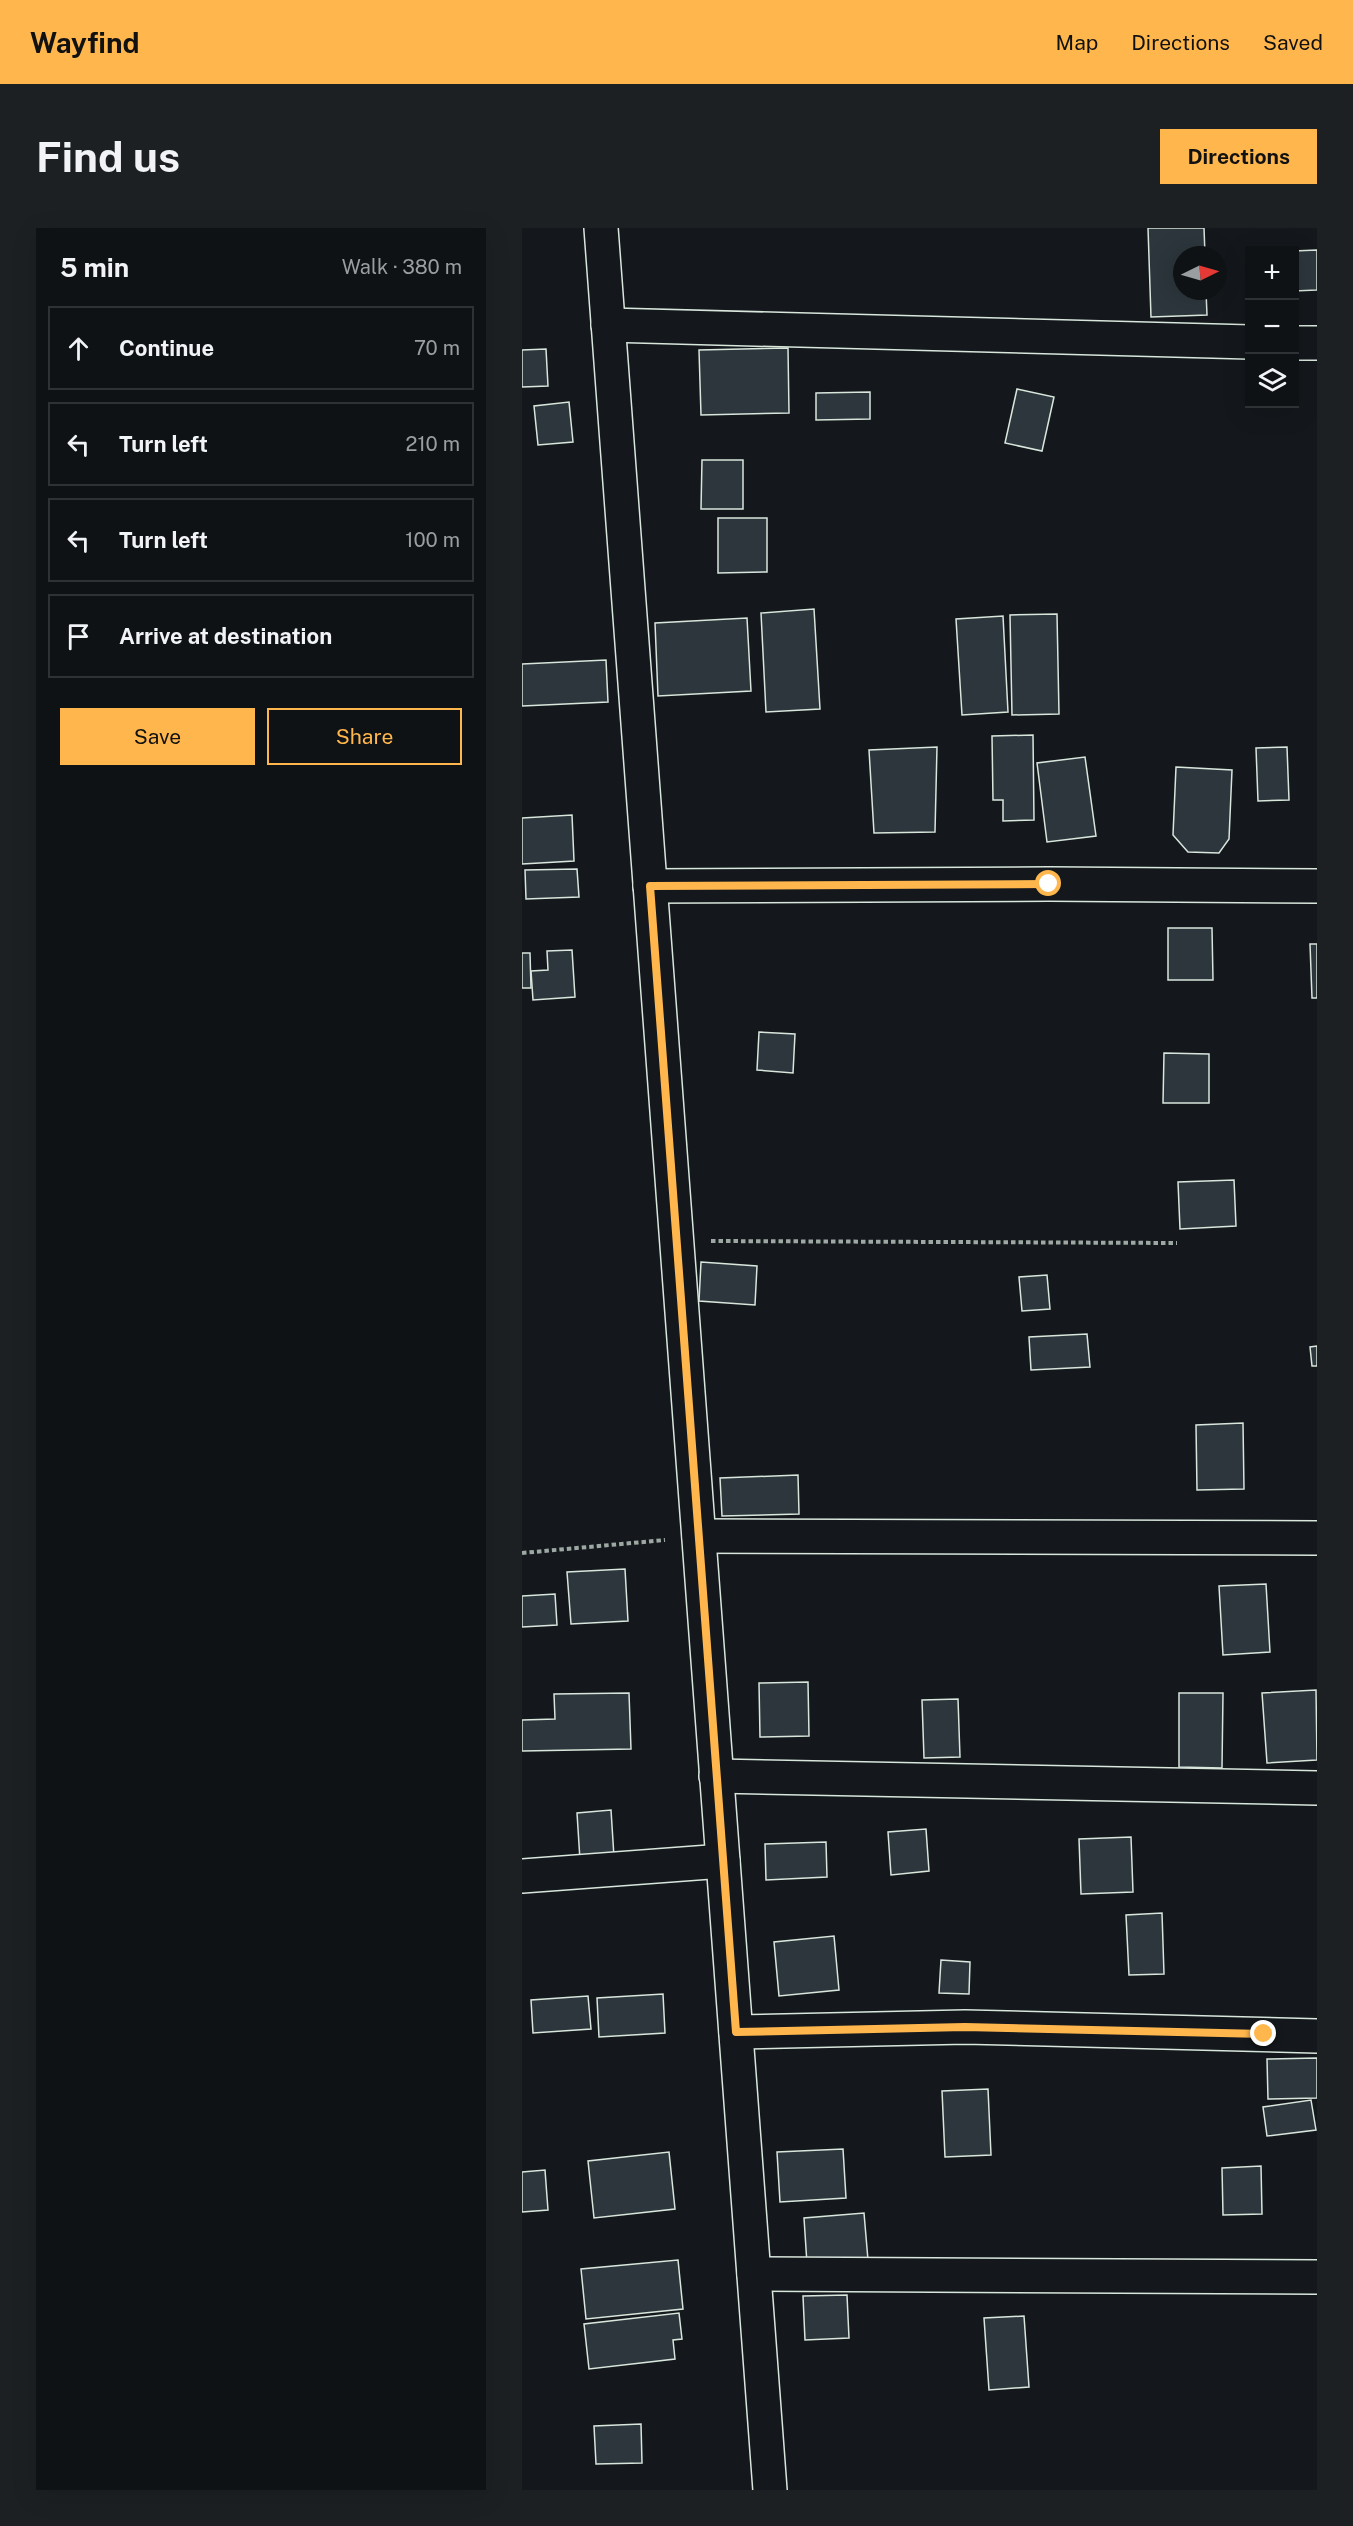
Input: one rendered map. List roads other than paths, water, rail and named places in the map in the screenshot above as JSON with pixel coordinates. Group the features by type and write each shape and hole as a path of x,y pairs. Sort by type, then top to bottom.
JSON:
{"street":[{"path":"601,228 770,2490"},
{"path":"608,325 1245,342"},
{"path":"1299,343 1317,343"},
{"path":"650,886 1049,884 1317,886"},
{"path":"699,1536 1317,1538"},
{"path":"716,1776 1317,1788"},
{"path":"522,1876 723,1862"},
{"path":"736,2032 965,2027 1317,2036"},
{"path":"754,2274 1317,2277"}]}
